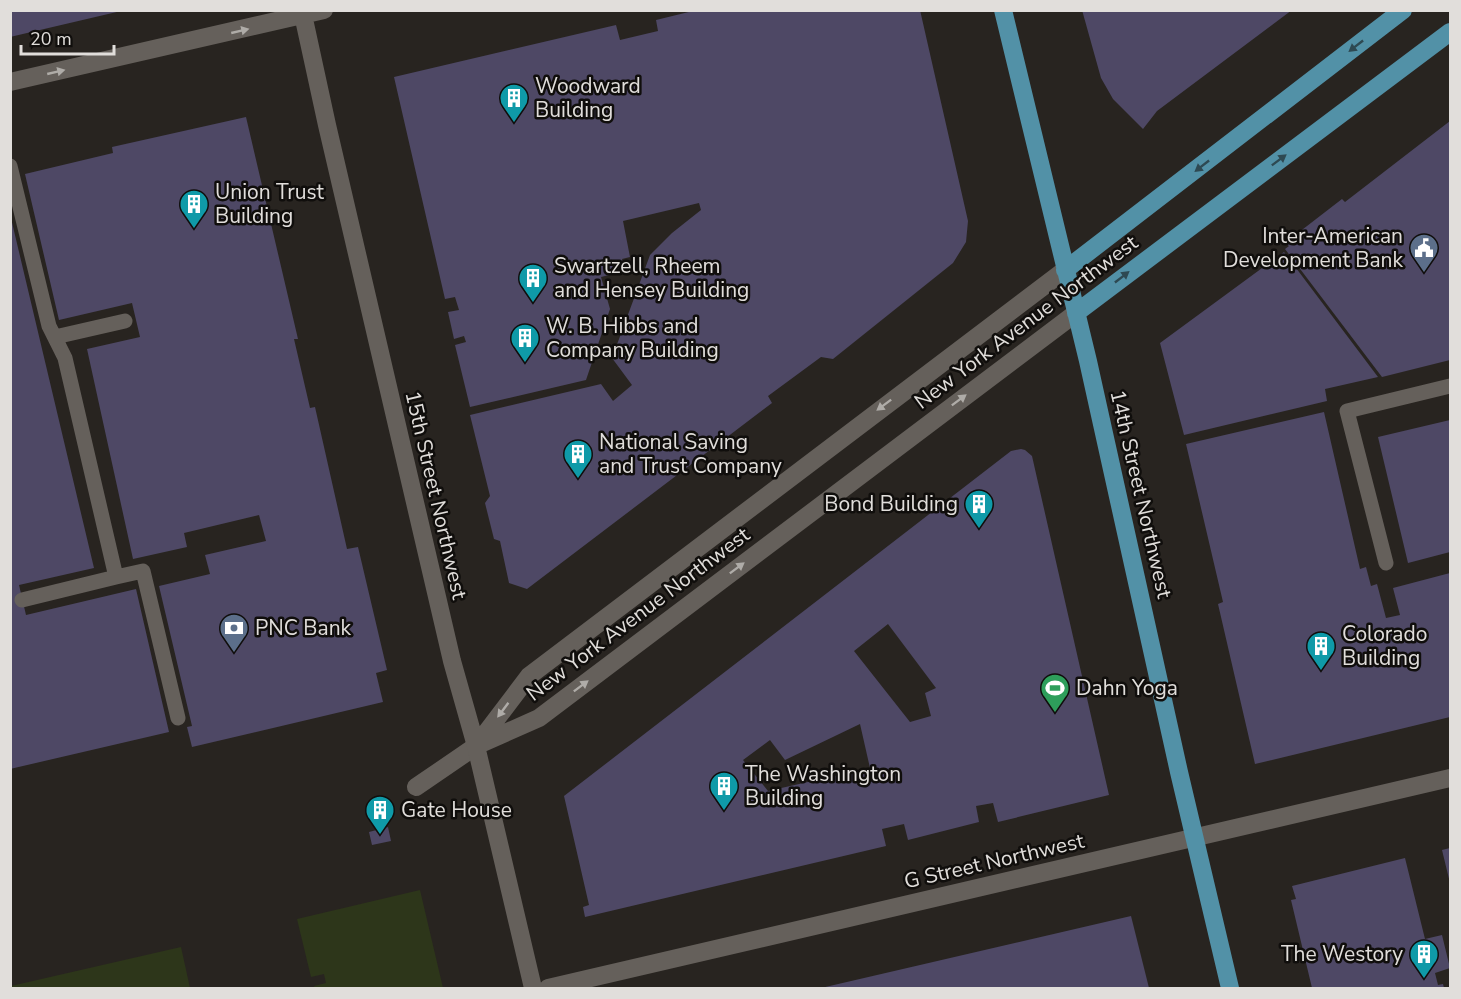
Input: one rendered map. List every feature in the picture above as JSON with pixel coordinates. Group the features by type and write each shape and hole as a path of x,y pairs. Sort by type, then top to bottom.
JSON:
{"main road":[{"path":"10,82 302,13 324,10"},
{"name":"14th Street Northwest","path":"1003,10 1076,313 1230,988"},
{"name":"New York Avenue Northwest","path":"476,746 529,676 1065,270 1402,10"},
{"name":"15th Street Northwest","path":"302,13 452,661 476,746 533,988"},
{"name":"New York Avenue Northwest","path":"476,746 539,718 1450,32"},
{"path":"416,787 476,746"},
{"name":"G Street Northwest","path":"548,988 1450,778"}],"lane":[{"path":"10,166 49,326 65,358 116,577"},
{"path":"55,337 124,321"},
{"path":"1386,563 1347,411 1450,386"},
{"path":"22,600 143,571 178,718"}],"green space":[{"path":"420,890 443,988 315,988 314,986 326,983 324,974 311,977 297,919"},
{"path":"181,947 190,988 11,988 11,986"}],"building":[{"path":"10,10 121,10 121,11 10,37"},
{"path":"697,10 920,10 968,221 966,242 953,263 833,359 821,357 768,396 772,403 527,589 509,583 500,541 494,539 485,503 490,496 470,415 601,384 613,401 632,385 612,358 650,255 672,233 701,210 699,203 623,221 630,257 622,259 625,271 601,277 610,309 586,380 470,407 455,345 466,342 464,336 454,339 448,312 459,310 455,297 445,299 394,77 616,25 620,40 658,31 656,20"},
{"path":"1082,10 1292,10 1157,111 1143,129 1113,99 1101,78"},
{"path":"246,117 298,339 294,339 310,408 315,407 347,549 358,547 387,670 376,673 383,702 192,747 187,727 192,726 159,586 210,574 205,555 266,541 259,515 184,533 187,547 133,559 87,349 140,337 132,303 59,320 25,174 113,153 112,147"},
{"path":"1450,121 1450,360 1382,377 1285,249 1289,246 1285,243 1342,199 1345,202"},
{"path":"10,214 94,568 19,585 26,615 136,589 169,732 10,769"},
{"path":"1284,252 1378,377 1325,389 1327,401 1184,435 1160,343"},
{"path":"1324,412 1360,569 1366,567 1371,586 1377,584 1386,618 1400,615 1393,588 1450,573 1450,717 1255,764 1218,604 1223,602 1186,444"},
{"path":"1450,420 1450,552 1408,563 1378,437"},
{"path":"1021,449 1032,456 1109,795 998,822 993,803 976,806 979,822 908,840 904,824 882,829 886,846 585,917 583,907 589,905 564,796 1011,451","holes":["888,624 936,688 925,693 931,716 910,722 854,651","860,724 870,768 768,791 743,760 770,740 785,760"]},
{"name":"Gate House","path":"388,827 391,841 372,845 369,832"},
{"path":"1450,848 1450,883 1442,850"},
{"path":"1405,858 1425,939 1442,935 1450,968 1435,973 1438,985 1443,984 1444,988 1312,988 1291,900 1296,899 1292,886"},
{"path":"1131,916 1149,988 821,988"}],"place":[{"name":"Woodward Building","path":"514,124"},
{"name":"Union Trust Building","path":"194,230"},
{"name":"Inter-American Development Bank","path":"1424,274"},
{"name":"Swartzell, Rheem and Hensey Building","path":"533,304"},
{"name":"W. B. Hibbs and Company Building","path":"525,364"},
{"name":"National Saving and Trust Company","path":"578,480"},
{"name":"Bond Building","path":"979,530"},
{"name":"PNC Bank","path":"234,654"},
{"name":"Colorado Building","path":"1321,672"},
{"name":"Dahn Yoga","path":"1055,714"},
{"name":"The Washington Building","path":"724,812"},
{"name":"Gate House","path":"380,836"},
{"name":"The Westory","path":"1424,980"}]}
